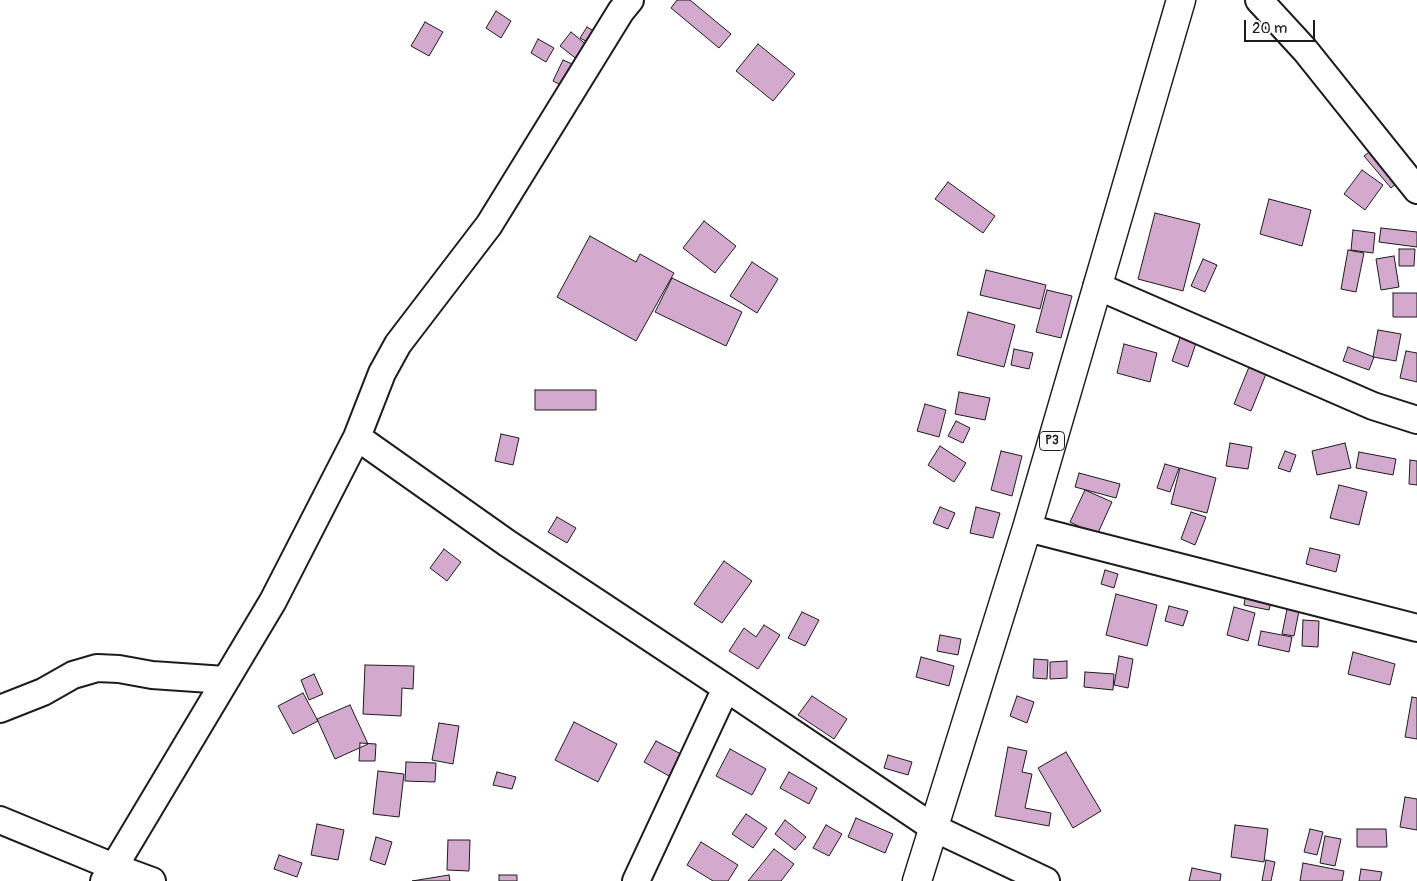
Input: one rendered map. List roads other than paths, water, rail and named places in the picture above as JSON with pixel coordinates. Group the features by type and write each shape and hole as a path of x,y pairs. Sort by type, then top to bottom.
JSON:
{"main road":[{"name":"P3","path":"917,881 1027,528 1181,0"}],"street":[{"path":"109,874 273,601 357,437 382,373 398,344 489,225 621,11 630,0"},
{"path":"1259,0 1305,50 1417,190"},
{"path":"1097,286 1373,406 1417,420"},
{"path":"357,437 507,543 934,828 1046,881"},
{"path":"1027,528 1417,628"},
{"path":"0,709 43,692 73,675 97,668 119,669 152,675 225,680"},
{"path":"636,881 726,688"},
{"path":"0,820 109,874 152,881"}]}
